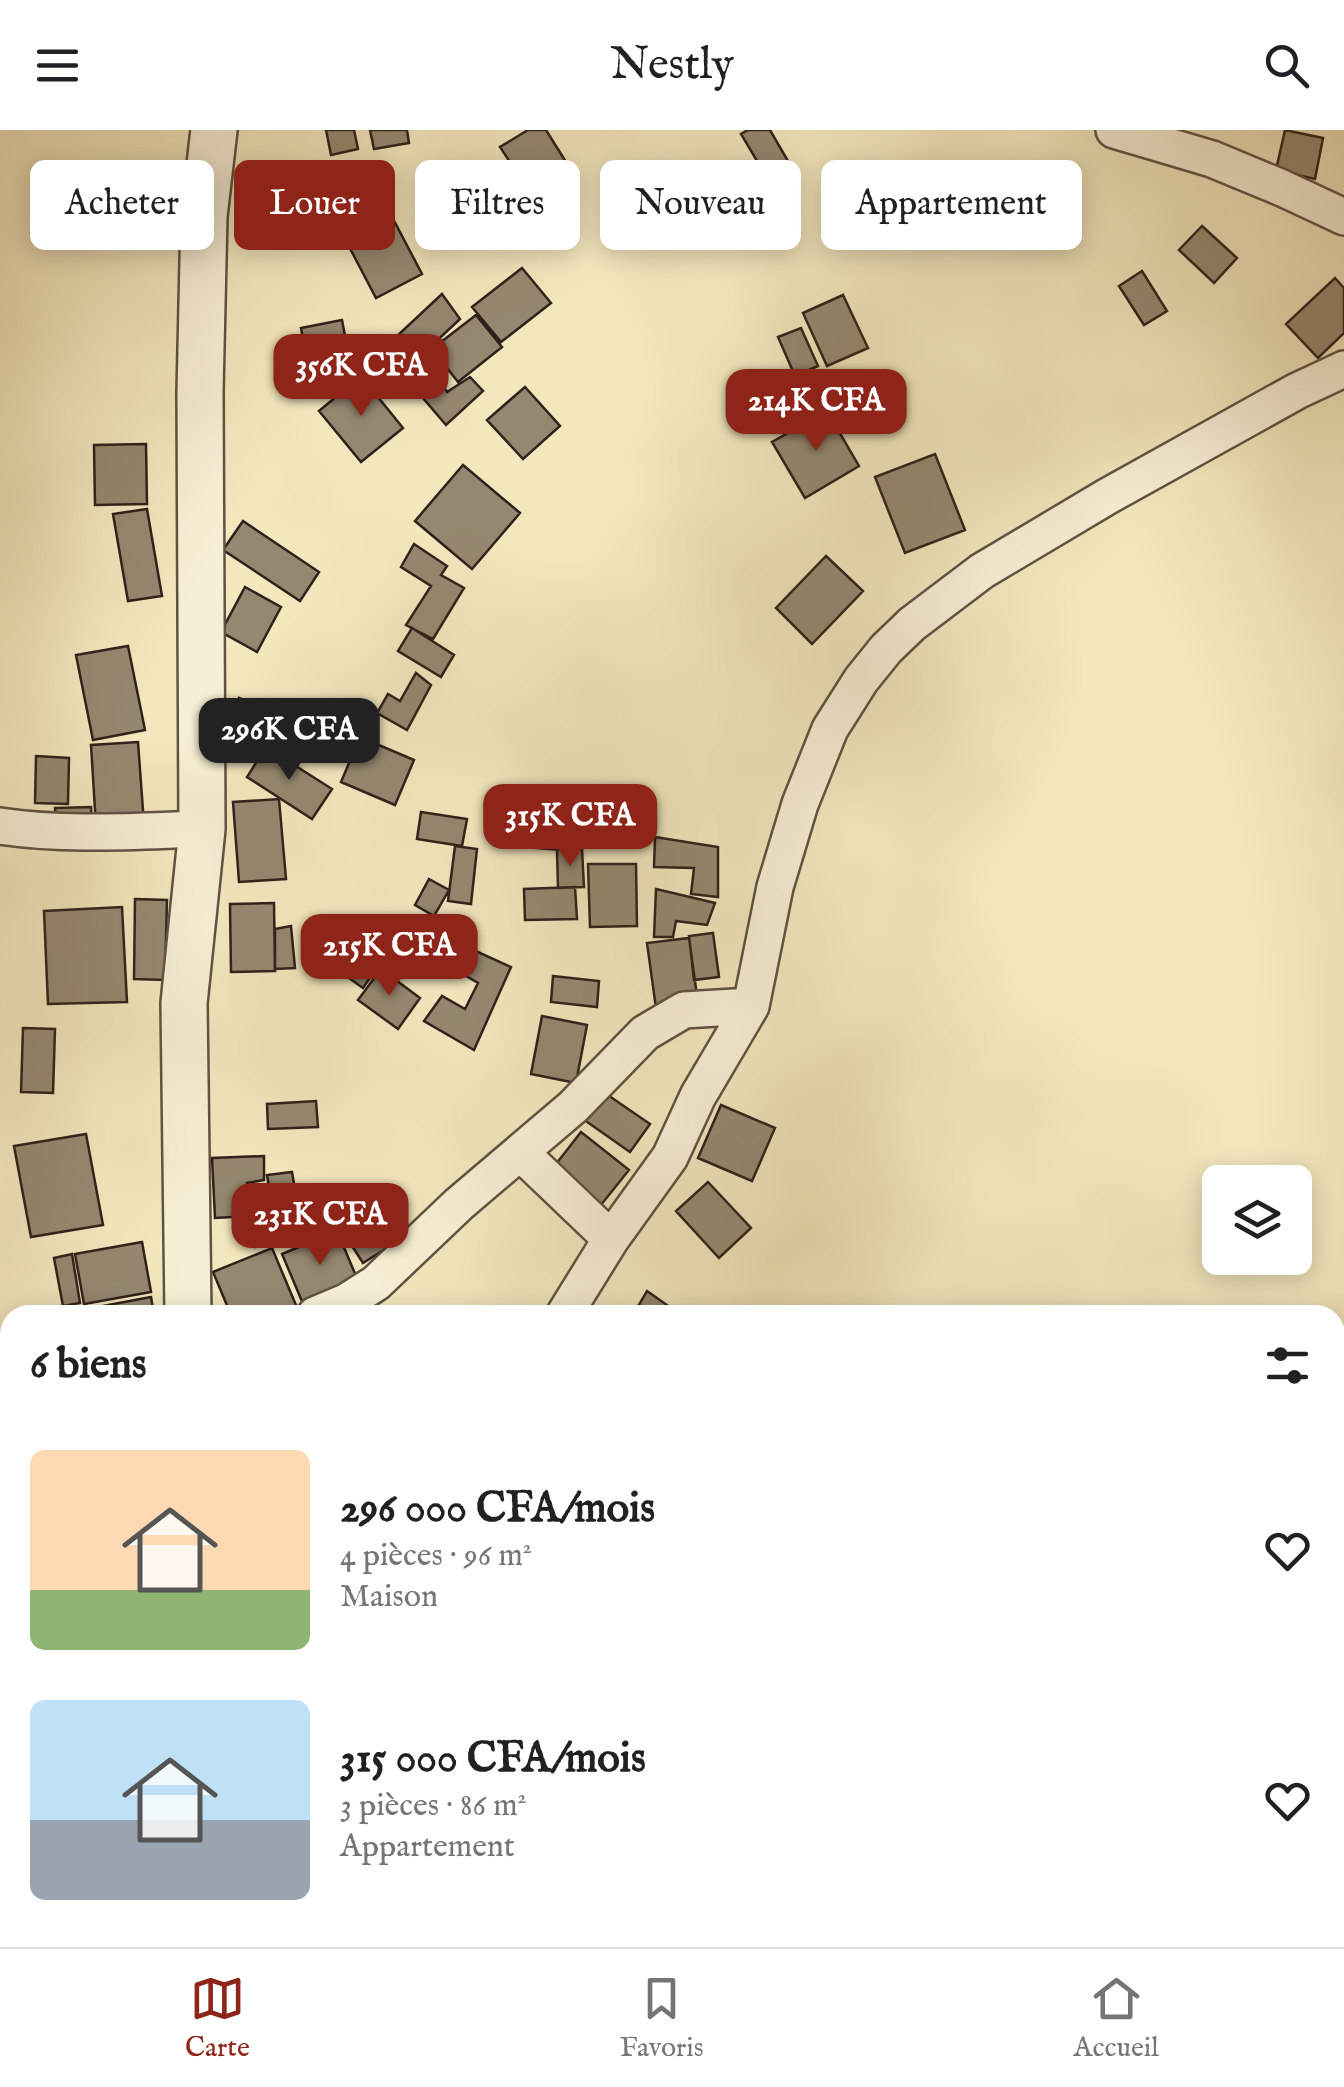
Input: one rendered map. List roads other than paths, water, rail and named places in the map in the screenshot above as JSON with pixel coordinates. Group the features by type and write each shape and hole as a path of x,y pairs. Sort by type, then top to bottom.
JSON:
{"street":[{"path":"188,1305 184,1003 202,829 200,392 204,216 214,130"},
{"path":"1114,130 1212,159 1344,217"},
{"path":"570,1305 611,1238 670,1157 698,1096 751,1006 775,887 800,804 830,729 886,649 912,624 982,572 1142,477 1344,369"},
{"path":"0,826 110,832 202,829"},
{"path":"339,1305 376,1284 459,1204 573,1106 645,1033 684,1010 751,1006"},
{"path":"521,1153 611,1238"}]}
